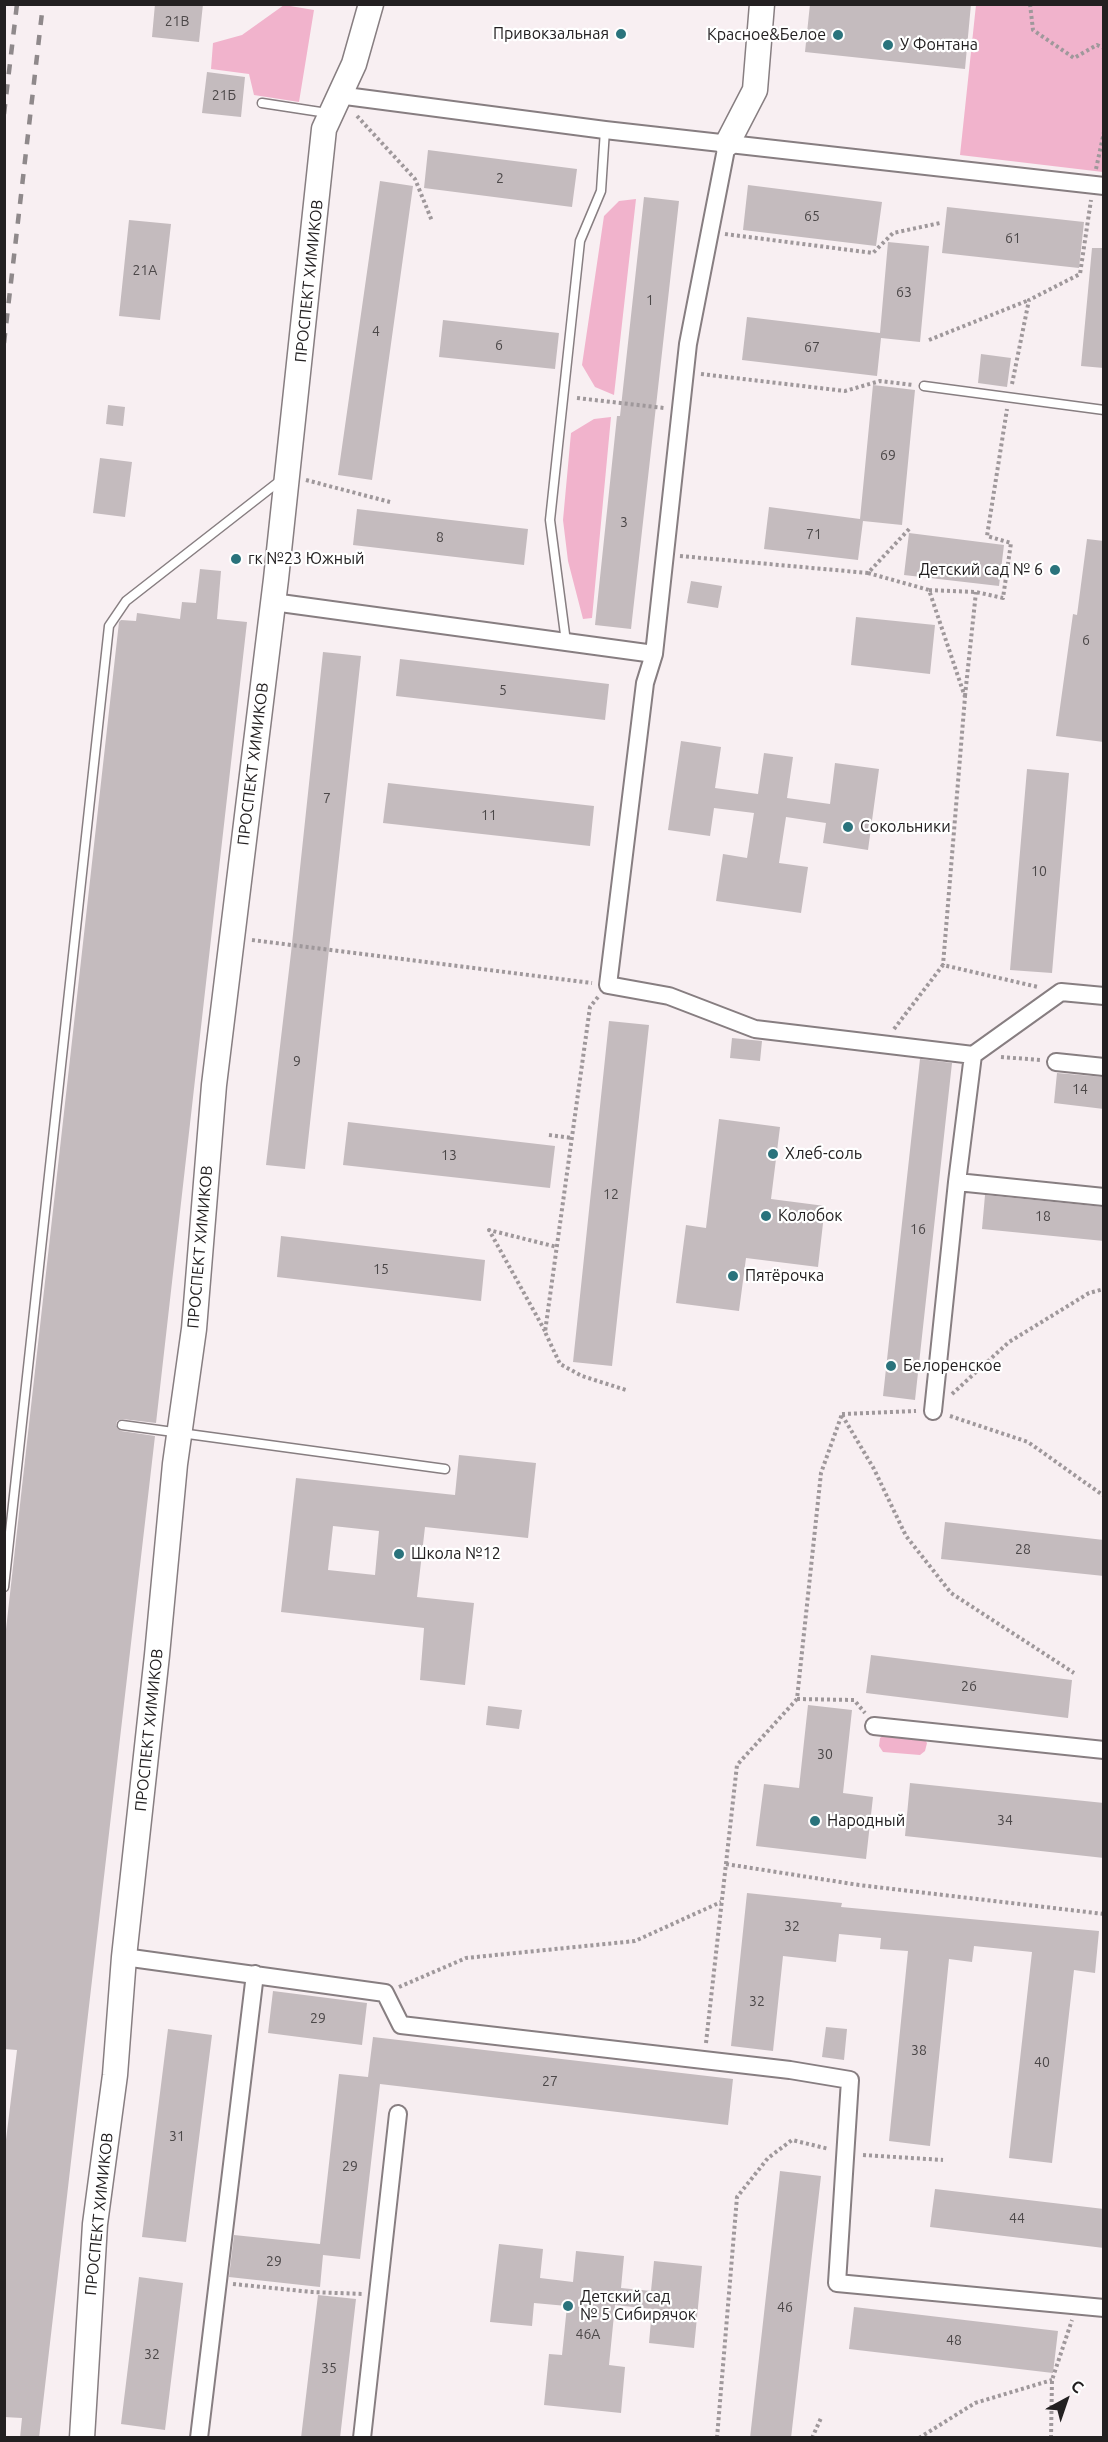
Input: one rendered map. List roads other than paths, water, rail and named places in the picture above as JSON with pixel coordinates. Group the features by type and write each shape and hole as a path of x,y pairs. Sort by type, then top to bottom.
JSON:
{"street":[{"name":"ПРОСПЕКТ ХИМИКОВ","path":"82,2438 95,2224 115,2075 124,1957 158,1654 179,1432 194,1329 214,1085 288,475 324,129 354,64 371,4"},
{"path":"762,4 754,90 727,144 688,344 654,654 645,683 608,985 669,996 755,1029 973,1055 1061,992 1104,996"},
{"path":"334,104 605,130 1098,185"},
{"path":"273,602 654,654"},
{"path":"933,1411 973,1055"},
{"path":"1056,1062 1104,1067"},
{"path":"957,1182 1104,1197"},
{"path":"874,1726 1104,1750"},
{"path":"124,1957 385,1993 401,2025 790,2070 850,2080 837,2283 1104,2308"},
{"path":"199,2438 255,1974"},
{"path":"362,2438 398,2114"}],"lane":[{"path":"262,103 334,104"},
{"path":"566,642 550,520 580,240 601,191 605,130"},
{"path":"924,386 1104,411"},
{"path":"4,1587 109,627 117,612 126,602 288,475"},
{"path":"122,1425 445,1469"}],"railway":[{"path":"4,114 17,4"},
{"path":"4,343 43,4"}],"place":[{"name":"Привокзальная","path":"621,34"},
{"name":"Красное&Белое","path":"838,35"},
{"name":"У Фонтана","path":"888,45"},
{"name":"гк №23 Южный","path":"236,559"},
{"name":"Детский сад № 6","path":"1055,570"},
{"name":"Сокольники","path":"848,827"},
{"name":"Хлеб-соль","path":"773,1154"},
{"name":"Колобок","path":"766,1216"},
{"name":"Пятёрочка","path":"733,1276"},
{"name":"Белоренское","path":"891,1366"},
{"name":"Школа №12","path":"399,1554"},
{"name":"Народный","path":"815,1821"},
{"name":"Детский сад № 5 Сибирячок","path":"568,2306"}]}
